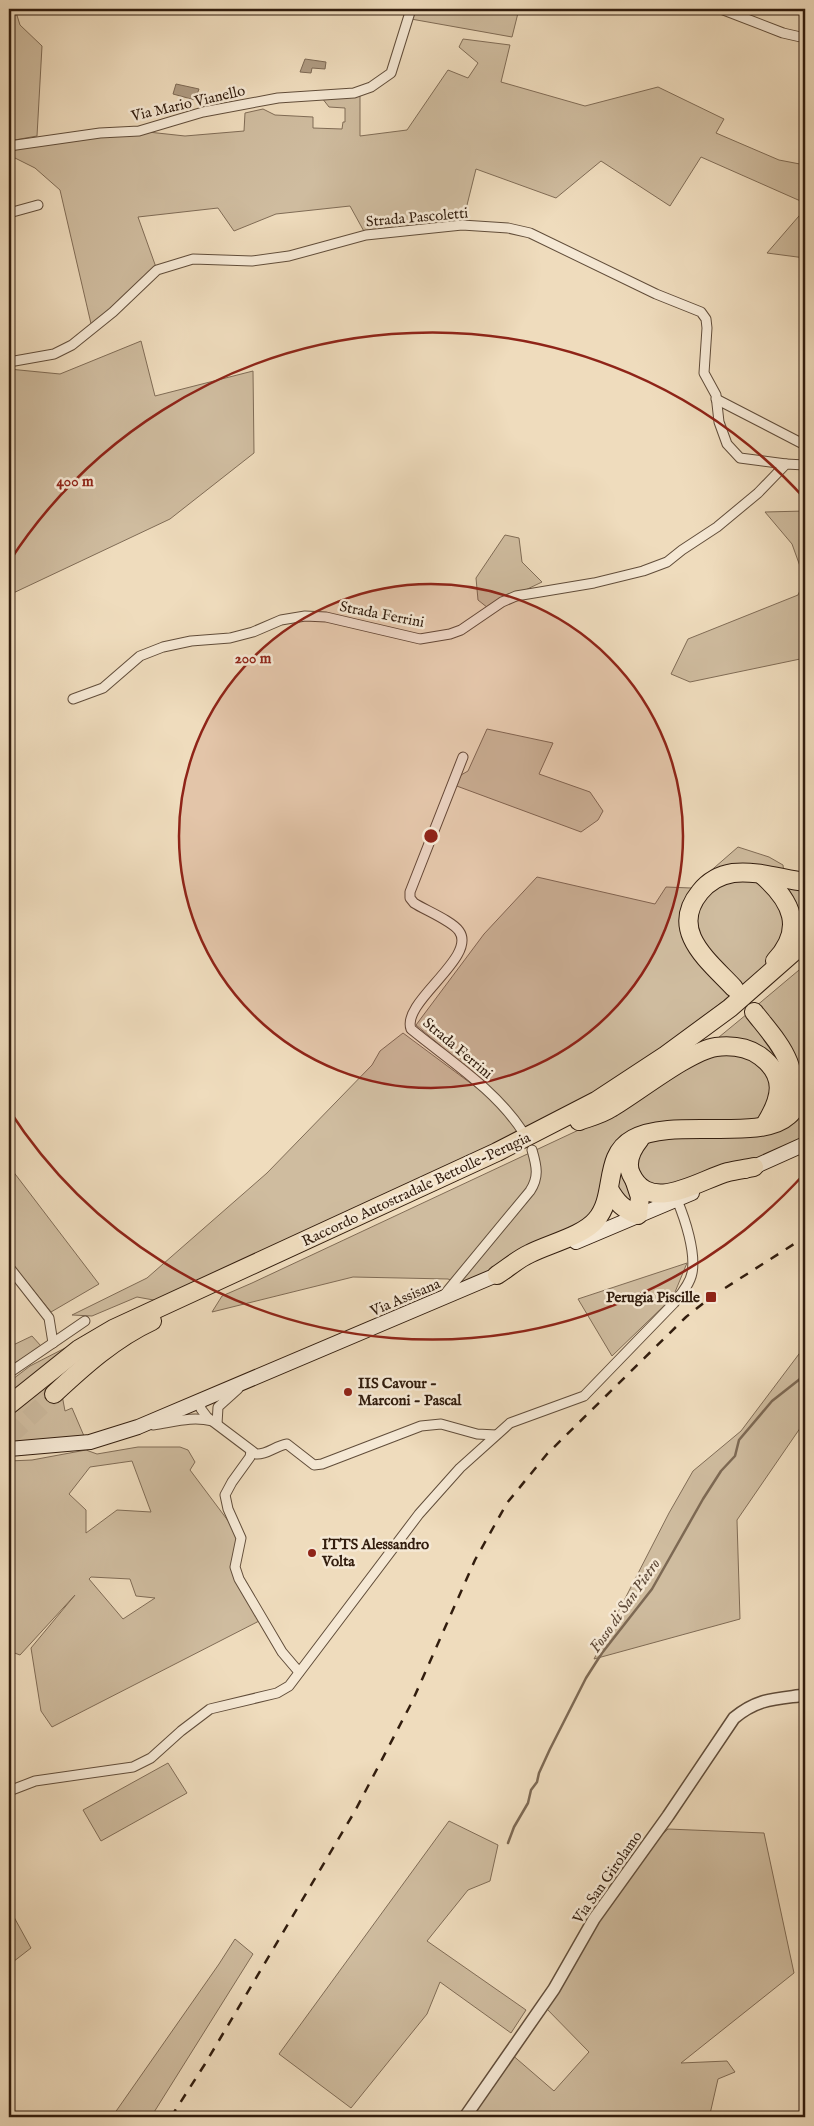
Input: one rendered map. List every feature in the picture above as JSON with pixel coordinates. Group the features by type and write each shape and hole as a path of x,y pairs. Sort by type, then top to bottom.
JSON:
{"highway":[{"path":"734,988 698,950 690,935 688,918 693,900 705,886 718,878 732,873 748,872 805,882"},
{"path":"685,1041 710,1016 777,960 787,946 792,916 779,890 762,875"},
{"name":"Raccordo Autostradale Bettolle-Perugia","path":"387,1208 563,1118 628,1081 730,1008 805,942"},
{"path":"54,1394 80,1370 144,1325 238,1277 387,1208 542,1141 579,1121 639,1085 692,1049 732,1018 805,955"},
{"path":"754,1012 783,1048 792,1074 790,1094 785,1104 777,1114 761,1125"},
{"path":"579,1121 609,1110 701,1051 728,1047 751,1050 764,1059 776,1072 779,1081 777,1101 761,1125"},
{"path":"497,1275 527,1255 585,1229 595,1221 606,1204 613,1162 620,1150 631,1140 659,1130 771,1125 789,1116 796,1107 805,1082"},
{"path":"609,1189 616,1202 624,1210 638,1216 640,1197 628,1163 634,1147 644,1134"},
{"path":"635,1182 646,1190 657,1194 668,1194 727,1172 754,1167"},
{"path":"9,1405 78,1349 112,1329 238,1277"}],"main road":[{"name":"Via Assisana","path":"9,1450 90,1442 138,1427 677,1200 805,1144"}],"street":[{"name":"Via Mario Vianello","path":"9,146 100,133 139,131 203,112 278,98 354,93 371,87 391,73 411,9"},
{"path":"721,9 783,33 805,38"},
{"path":"9,213 38,205"},
{"name":"Strada Pascoletti","path":"9,362 54,354 72,345 113,312 157,270 193,259 252,261 288,256 366,234 462,225 508,228 530,233 656,294 701,312 706,319 707,328 704,373 716,399 719,422 727,444 740,458 786,464"},
{"path":"716,399 805,445"},
{"path":"786,464 805,465"},
{"name":"Strada Ferrini","path":"73,699 103,688 140,656 191,641 230,638 253,632 281,620 305,616 326,617 420,638 431,637 461,630 502,602 516,596 594,583 643,571 667,562 717,527 758,493 786,464"},
{"name":"Strada Ferrini","path":"463,758 410,892 410,898 414,903 459,930 463,938 463,944 457,956 414,1012 410,1025 411,1029 488,1091 512,1114 523,1132"},
{"path":"438,1301 455,1283 489,1238 536,1182 538,1168 532,1150"},
{"path":"9,1790 35,1781 133,1767 151,1758 181,1731 210,1709 277,1693 288,1686 391,1554 419,1514 460,1468 510,1423 584,1396 668,1310 684,1290 693,1272 686,1222 677,1200"},
{"path":"9,1267 49,1318 53,1343"},
{"path":"9,1372 85,1321"},
{"path":"216,1424 218,1407 225,1399 266,1372"},
{"path":"202,1399 200,1404 204,1414 256,1454 263,1455 279,1445 286,1444 314,1465 322,1464 421,1426 441,1424 477,1434 496,1435"},
{"path":"138,1427 201,1418 216,1424"},
{"path":"251,1451 250,1457 236,1475 226,1495 228,1509 241,1538 235,1568 243,1586 282,1652 299,1672"},
{"name":"Via San Girolamo","path":"465,2117 554,1989 594,1919 668,1816 734,1718 748,1706 764,1701 805,1695"}],"shaded area":[{"path":"9,9 15,9 20,25 42,46 37,136 9,141"},
{"path":"415,9 519,9 512,37 411,19"},
{"path":"463,39 510,45 501,82 585,106 658,87 724,119 716,133 779,160 805,165 805,203 701,157 670,206 601,161 556,198 476,169 462,225 366,235 350,206 276,214 234,231 218,208 138,217 157,270 92,328 60,190 35,168 9,155 9,146 139,131 185,136 244,131 245,113 263,109 275,115 313,117 313,128 342,129 343,122 345,122 345,108 329,107 322,98 360,96 360,136 407,130 448,70 468,78 478,63 459,47"},
{"path":"305,59 326,62 325,69 312,68 311,73 300,72"},
{"path":"176,84 199,89 195,100 173,94"},
{"path":"805,209 805,258 767,253"},
{"path":"141,341 155,396 253,371 254,453 170,519 9,595 9,435 14,424 9,415 9,369 60,374"},
{"path":"805,511 805,580 792,544 765,512"},
{"path":"505,535 519,538 522,562 542,582 488,608 478,600 476,578"},
{"path":"805,580 805,658 690,682 671,674 688,639 798,595"},
{"path":"487,729 553,743 539,774 590,792 603,811 598,820 581,832 454,785 461,775 468,771"},
{"path":"738,847 769,857 783,865 785,883 805,885 805,934 794,945 789,928 781,949 757,973 717,1006 632,1070 523,1132 159,1301 137,1297 92,1316 72,1315 147,1278 267,1173 372,1065 380,1051 403,1033 477,1088 480,1079 416,1025 484,934 537,877 655,904 666,887 691,888"},
{"path":"805,965 803,1080 799,1091 755,1007"},
{"path":"747,1014 784,1064 775,1067 713,1042"},
{"path":"738,1049 770,1068 775,1098 758,1120 631,1136 599,1212 463,1285 448,1279 353,1277 212,1312 222,1296 600,1120 704,1054"},
{"path":"805,1101 805,1138 752,1162 660,1191 636,1176 641,1146 658,1135 768,1134 783,1128"},
{"path":"621,1155 633,1187 633,1207 614,1187"},
{"path":"9,1166 99,1284 51,1312 9,1260"},
{"path":"687,1263 673,1297 612,1356 578,1299"},
{"path":"32,1336 41,1346 9,1367 9,1347"},
{"path":"69,1346 9,1398 9,1382 30,1366"},
{"path":"805,1346 805,1421 737,1520 740,1619 594,1659 669,1513 693,1471 741,1431"},
{"path":"53,1381 47,1389 50,1392 62,1395 65,1411 72,1408 84,1436 9,1443 9,1410"},
{"path":"138,1447 180,1447 188,1450 195,1462 190,1470 241,1538 235,1568 263,1619 52,1727 41,1711 31,1648 75,1595 20,1655 9,1651 9,1461 32,1460 86,1450 97,1454","holes":["132,1461 151,1512 117,1510 86,1533 86,1510 69,1494 90,1467","91,1577 130,1579 136,1596 155,1598 123,1619 89,1579"]},
{"path":"168,1763 187,1793 101,1841 83,1810"},
{"path":"449,1821 498,1845 490,1881 468,1890 427,1941 526,2010 511,2033 440,1982 427,2014 351,2108 279,2054"},
{"path":"668,1829 764,1833 794,1973 681,2063 727,2061 735,2072 718,2079 710,2114 713,2117 465,2117 510,2053 554,2091 589,2052 543,2005 640,1856"},
{"path":"9,1908 31,1948 9,1965"},
{"path":"235,1939 253,1954 151,2117 112,2117 219,1964"}],"waterway":[{"name":"Fosso di San Pietro","path":"508,1843 514,1827 528,1803 531,1790 537,1782 550,1749 586,1678 602,1653 652,1589 703,1499 721,1471 735,1456 739,1440 772,1401 805,1375"}],"tunnel":[{"path":"9,1437 54,1394"}],"railway":[{"path":"171,2117 205,2064 355,1811 412,1702 475,1560 507,1503 547,1454 686,1317 711,1297 805,1237"}],"place":[{"name":"Perugia Piscille","path":"711,1297"},
{"name":"IIS Cavour - Marconi - Pascal","path":"348,1392"},
{"name":"ITTS Alessandro Volta","path":"312,1553"}]}
